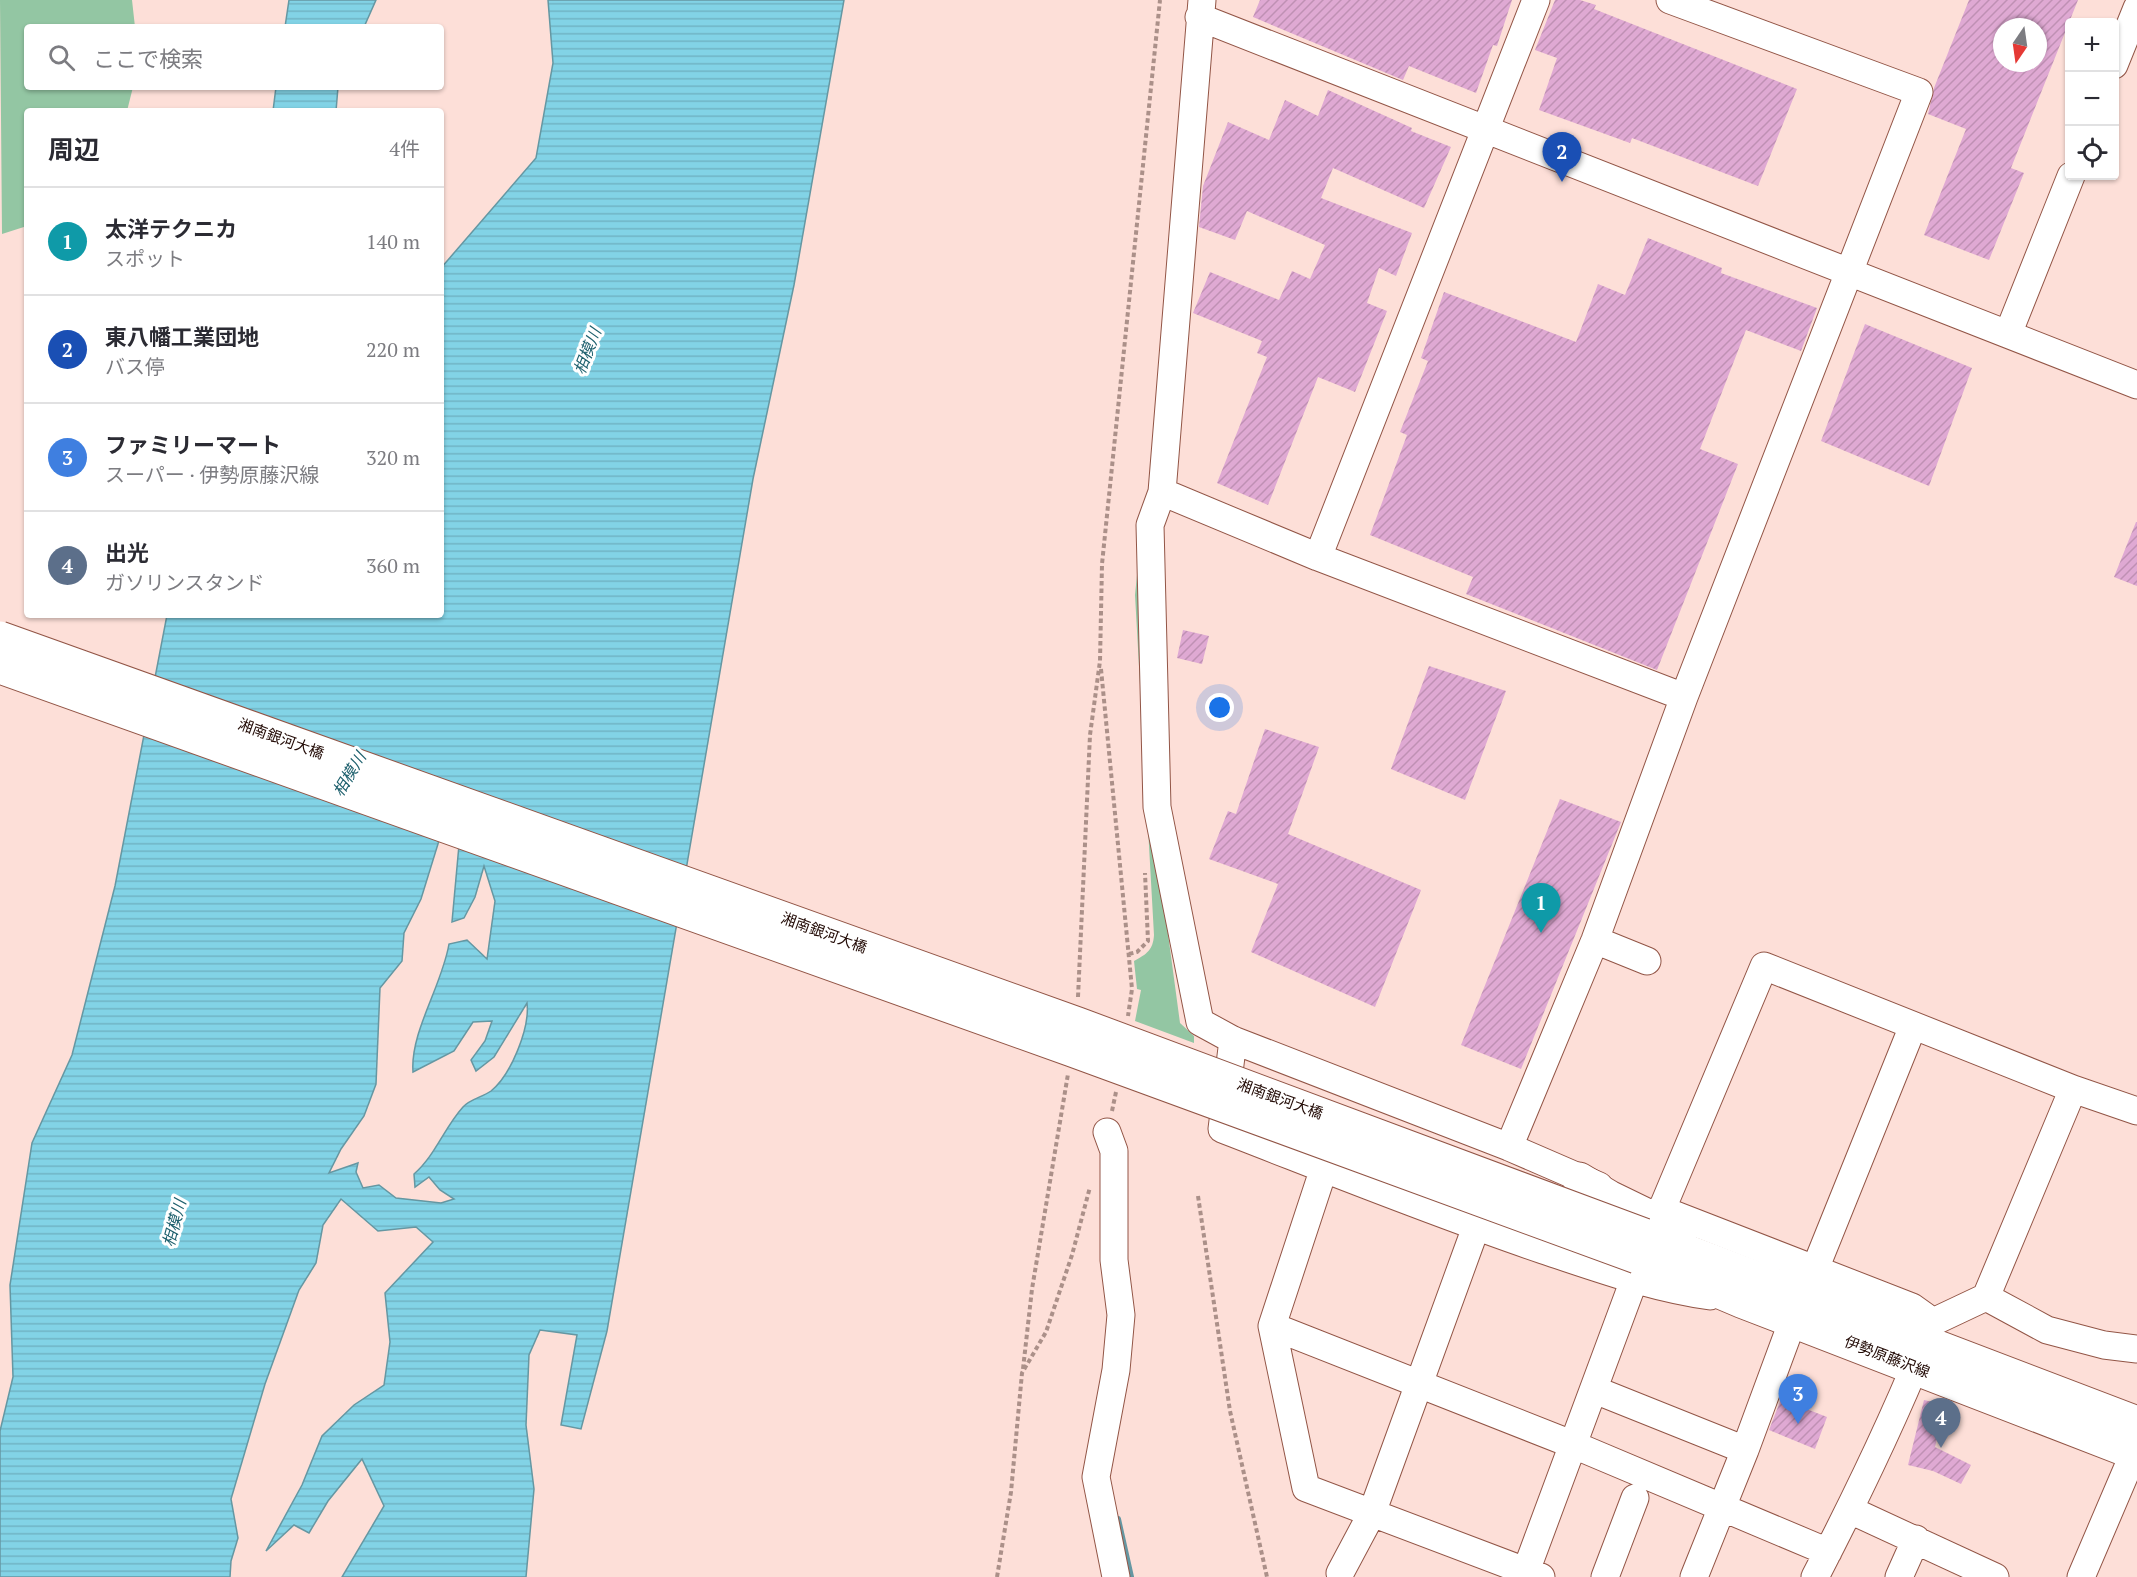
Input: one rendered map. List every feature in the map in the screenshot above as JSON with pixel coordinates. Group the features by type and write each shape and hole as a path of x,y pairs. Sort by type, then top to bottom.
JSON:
{"main road":[{"name":"湘南銀河大橋","path":"0,638 1066,1020 1644,1245"},
{"name":"湘南銀河大橋","path":"0,667 1072,1050 1644,1245"},
{"path":"1579,1179 1609,1197 1708,1244 1716,1262"},
{"name":"伊勢原藤沢線","path":"1644,1245 1716,1262 1924,1344 2136,1443"},
{"name":"伊勢原藤沢線","path":"1644,1245 1741,1301 1793,1320 1924,1344"}],"street":[{"path":"1318,557 1536,0"},
{"path":"1509,1147 1595,940 1684,697 1919,92 1670,0"},
{"path":"2119,55 2137,8"},
{"path":"1644,1245 1579,1179 1509,1147 1233,1040 1200,1022 1157,807 1150,525 1162,492 1200,9 1485,129 2137,385"},
{"path":"2008,334 2069,180"},
{"path":"1162,492 1318,557 1684,697"},
{"path":"1595,940 1647,961"},
{"path":"1324,1168 1272,1326 1306,1488 1533,1574 1574,1445 1644,1245 1764,966 2073,1089 2137,1111"},
{"path":"1815,1269 1913,1026"},
{"path":"1233,1040 1222,1129 1476,1227 1644,1245 1815,1269 1912,1307 1924,1344"},
{"path":"1815,1577 1850,1510 1924,1344 1986,1297 2073,1089"},
{"path":"1107,1132 1114,1151 1114,1260 1120,1315 1116,1370 1096,1477 1116,1577"},
{"path":"1340,1574 1371,1513 1420,1385 1476,1227"},
{"path":"1986,1297 2047,1330 2104,1345 2137,1348"},
{"path":"1694,1577 1745,1450 1793,1320"},
{"path":"1272,1326 1723,1505 1828,1552"},
{"path":"1595,1390 1745,1450"},
{"path":"2081,1577 2136,1443"},
{"path":"1605,1577 1635,1498"},
{"path":"1850,1510 1995,1577"},
{"path":"1899,1577 1916,1539"}],"path":[{"path":"1078,999 1090,735 1100,661 1102,564 1160,0"},
{"path":"1100,661 1132,989"},
{"path":"997,1577 1011,1492 1032,1290 1069,1065"},
{"path":"1107,1132 1114,1102"},
{"path":"1022,1373 1046,1332 1093,1177"},
{"path":"1198,1196 1230,1411 1267,1577"}],"green space":[{"path":"0,0 132,0 135,24 24,24 24,90 132,90 128,108 24,108 24,227 2,234"},
{"path":"1138,565 1155,837 1180,1023 1194,1036 1194,1043 1135,1021 1141,990 1137,989 1134,961 1148,951 1154,935 1135,595"}],"water":[{"path":"289,0 376,0 365,24 285,24"},
{"name":"相模川","path":"548,0 844,0 794,285 753,479 607,1331 581,1429 561,1425 577,1335 540,1330 529,1355 526,1425 534,1489 526,1577 342,1577 384,1506 362,1459 328,1501 309,1533 294,1525 266,1551 302,1485 322,1436 354,1405 384,1385 390,1342 385,1293 433,1242 416,1227 378,1231 341,1199 323,1225 316,1263 299,1290 265,1384 231,1499 238,1538 231,1561 230,1577 0,1577 0,1431 13,1377 10,1285 32,1143 72,1055 115,886 166,618 444,618 444,265 536,158 553,63","holes":["450,805 461,823 452,922 464,918 475,897 484,866 495,901 487,959 467,940 449,944 416,1041 413,1072 454,1051 473,1022 492,1021 485,1041 471,1060 476,1071 494,1057 527,1003 525,1025 518,1050 498,1084 491,1091 463,1107 428,1159 414,1174 415,1187 429,1177 440,1190 454,1199 441,1203 396,1198 379,1185 363,1188 356,1172 358,1163 329,1173 341,1149 364,1116 376,1084 380,988 402,961 404,933 421,899"]},
{"path":"276,90 338,90 336,108 273,108"}],"building":[{"path":"1260,0 1512,0 1497,46 1493,45 1476,93 1409,66 1403,80 1253,17"},
{"path":"1555,0 1580,0 1596,5 1594,9 1797,89 1758,186 1632,138 1630,143 1539,110 1557,58 1535,50"},
{"path":"1969,0 2078,0 2071,18 2065,18 2065,33 2011,168 2024,173 1989,260 1924,235 1966,129 1928,114 1934,88"},
{"path":"1328,90 1412,128 1411,131 1451,147 1424,208 1333,168 1321,198 1412,233 1396,276 1379,268 1367,303 1387,311 1355,392 1318,377 1268,505 1217,483 1267,357 1257,353 1262,341 1193,313 1210,272 1279,300 1292,271 1310,279 1325,245 1247,211 1235,240 1199,227 1203,186 1228,122 1269,140 1285,100 1318,116"},
{"path":"1648,238 1722,268 1721,273 1817,308 1801,351 1746,330 1700,449 1738,464 1657,670 1466,594 1473,577 1370,535 1407,435 1400,432 1428,361 1421,358 1444,292 1576,342 1598,284 1625,295"},
{"path":"1865,324 1972,368 1929,486 1821,441"},
{"path":"2137,522 2137,586 2114,577"},
{"path":"1183,630 1209,636 1202,664 1177,658"},
{"path":"1429,666 1506,691 1465,800 1391,769"},
{"path":"1265,729 1319,747 1288,834 1421,890 1375,1007 1251,952 1278,884 1209,859 1228,811 1236,814"},
{"path":"1560,799 1621,822 1521,1069 1461,1045"},
{"path":"1781,1399 1827,1417 1815,1449 1769,1430"},
{"path":"1924,1400 1945,1405 1935,1447 1971,1465 1961,1484 1933,1471 1908,1465"}],"waterway":[{"path":"1118,1519 1131,1577"}],"place":[{"name":"東八幡工業団地","path":"1562,182"},
{"name":"太洋テクニカ","path":"1541,933"},
{"name":"ファミリーマート","path":"1798,1424"},
{"name":"出光","path":"1941,1448"}]}
